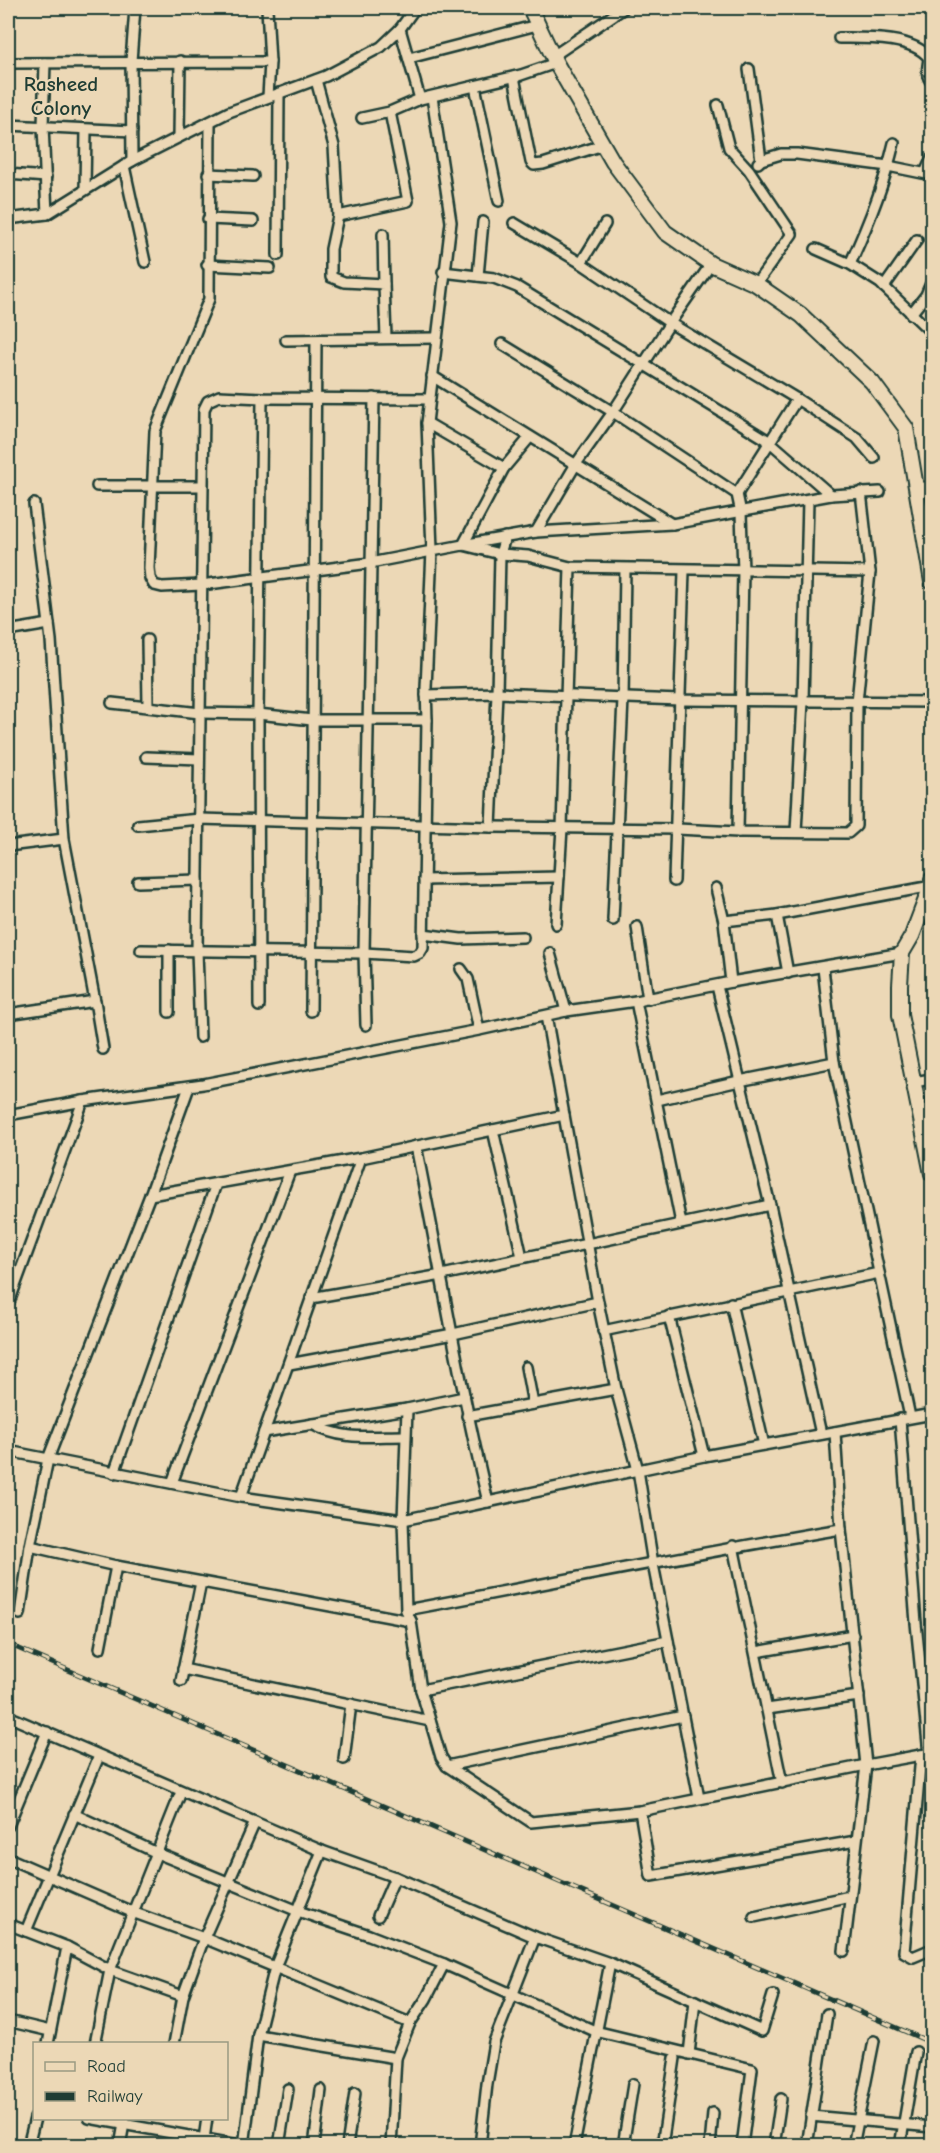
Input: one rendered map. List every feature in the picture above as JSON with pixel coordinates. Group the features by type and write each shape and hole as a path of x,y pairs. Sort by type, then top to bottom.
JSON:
{"street":[{"path":"135,8 131,61 132,131 128,163 145,262"},
{"path":"267,8 270,62 268,98"},
{"path":"8,219 47,214 128,163 229,112 316,80 381,47 400,29 415,8"},
{"path":"530,8 554,59 613,162 665,232 711,264 756,284 801,315 872,382 906,428 933,582"},
{"path":"362,118 390,112 420,99 513,77 554,59 620,9"},
{"path":"409,58 537,25"},
{"path":"400,29 420,99"},
{"path":"839,38 883,39 915,47 929,58 927,76 933,83"},
{"path":"179,137 180,61"},
{"path":"8,63 270,62"},
{"path":"45,63 43,126 47,214"},
{"path":"749,69 760,160"},
{"path":"513,77 531,162 534,165 603,145"},
{"path":"316,80 334,146 338,216 331,249 331,277 344,282 384,284"},
{"path":"475,86 499,201"},
{"path":"279,93 279,255"},
{"path":"141,950 364,952 414,956 423,948 426,695 432,550 427,423 435,338 451,222 432,97"},
{"path":"718,105 729,148 749,170 792,234 756,284"},
{"path":"338,216 408,201 390,112"},
{"path":"210,122 207,265 209,299 155,430 150,578 154,585 162,587 201,585 370,563 536,532 672,524 831,495 880,492"},
{"path":"8,125 132,131"},
{"path":"85,189 86,130"},
{"path":"850,264 871,218 894,143"},
{"path":"749,170 760,160 781,154 797,154 929,174 933,158"},
{"path":"8,174 46,177"},
{"path":"208,174 253,176"},
{"path":"208,219 253,221"},
{"path":"478,276 483,222"},
{"path":"514,223 581,263 670,323 857,438 874,458"},
{"path":"581,263 605,224"},
{"path":"383,234 386,338"},
{"path":"884,287 917,240"},
{"path":"816,249 850,264 884,287 933,333"},
{"path":"536,532 576,465 711,264"},
{"path":"207,265 270,268"},
{"path":"443,272 494,279 517,287 769,441 831,495"},
{"path":"911,314 926,295 933,281"},
{"path":"286,340 435,338"},
{"path":"311,1011 316,341"},
{"path":"502,344 613,412 737,494"},
{"path":"432,376 672,524"},
{"path":"200,1037 197,950 204,409 208,401 219,396 429,399"},
{"path":"259,1005 258,714 262,398"},
{"path":"366,1025 364,952 374,398"},
{"path":"738,832 743,571 741,513 737,494 797,399"},
{"path":"427,423 504,468"},
{"path":"463,544 504,468 530,437"},
{"path":"97,486 202,486"},
{"path":"916,490 933,489"},
{"path":"138,825 199,819 848,833 856,826 857,702 870,572 861,492"},
{"path":"796,832 803,701 808,500"},
{"path":"34,504 49,624 64,839 103,1049"},
{"path":"491,827 500,554 505,537"},
{"path":"463,544 500,554 528,556 570,567 684,571 870,572"},
{"path":"556,924 562,828 570,567"},
{"path":"613,920 623,699 625,569"},
{"path":"674,881 684,571"},
{"path":"8,631 49,624"},
{"path":"147,640 148,706"},
{"path":"426,695 497,693 623,699 933,702"},
{"path":"112,703 200,713 258,714 312,720 369,718 427,720"},
{"path":"146,757 199,759"},
{"path":"8,846 64,839"},
{"path":"424,880 559,878"},
{"path":"138,882 198,880"},
{"path":"724,921 777,915 932,884"},
{"path":"932,884 912,936 902,953 900,1015 932,1166"},
{"path":"716,888 724,921 732,982"},
{"path":"777,915 788,973"},
{"path":"637,927 648,999"},
{"path":"423,934 461,939 524,937"},
{"path":"169,950 169,1012"},
{"path":"550,953 566,1011"},
{"path":"8,1114 189,1087 566,1011 648,999 902,953"},
{"path":"823,968 834,1062 910,1417"},
{"path":"461,969 468,979 479,1030"},
{"path":"717,986 770,1205 821,1434"},
{"path":"8,1014 95,1001"},
{"path":"636,1001 681,1224"},
{"path":"546,1016 603,1331 638,1470 653,1564 699,1798"},
{"path":"657,1100 834,1062"},
{"path":"913,1082 933,1079"},
{"path":"20,1614 30,1546 48,1459 150,1195 189,1087"},
{"path":"8,1305 83,1101"},
{"path":"150,1195 361,1158 564,1114"},
{"path":"493,1130 522,1257"},
{"path":"416,1146 467,1416 488,1502"},
{"path":"241,1497 361,1158"},
{"path":"172,1483 290,1171"},
{"path":"114,1473 216,1184"},
{"path":"311,1298 442,1275 770,1205"},
{"path":"603,1331 879,1273"},
{"path":"289,1364 453,1334 598,1302"},
{"path":"731,1303 764,1445"},
{"path":"669,1316 704,1455"},
{"path":"526,1367 533,1404"},
{"path":"467,1416 616,1389"},
{"path":"264,1432 407,1409 464,1397"},
{"path":"407,1409 403,1520 406,1610 411,1621 421,1690 430,1721 441,1757 447,1766 531,1822 640,1811 927,1754"},
{"path":"8,1451 241,1497 403,1520 704,1455 933,1414"},
{"path":"900,1419 927,1754 904,1952 913,1957 933,1949"},
{"path":"312,1424 329,1433 340,1435 405,1436"},
{"path":"835,1432 841,1529 866,1765 844,1951"},
{"path":"406,1610 653,1564 733,1546 841,1529"},
{"path":"30,1546 116,1566 411,1621"},
{"path":"733,1546 782,1783"},
{"path":"100,1648 116,1566"},
{"path":"181,1681 201,1582"},
{"path":"756,1652 853,1635"},
{"path":"421,1690 668,1641"},
{"path":"183,1670 430,1721"},
{"path":"767,1708 859,1696"},
{"path":"344,1759 351,1704"},
{"path":"8,1716 322,1851 395,1877 535,1937 609,1963 762,2031 773,1995"},
{"path":"447,1766 683,1716"},
{"path":"8,1827 47,1732"},
{"path":"26,1931 99,1756"},
{"path":"94,2042 110,1970 181,1792"},
{"path":"640,1811 651,1876 856,1841"},
{"path":"74,1814 157,1853 298,1911 444,1964 595,2031 752,2069 742,2145"},
{"path":"174,2042 183,1996 204,1938 255,1822"},
{"path":"120,2145 125,2121 204,2142 244,2145 258,2036 275,1967 322,1851"},
{"path":"8,1858 132,1912 204,1938 410,2023"},
{"path":"378,1916 395,1877"},
{"path":"754,1917 850,1896"},
{"path":"8,1924 67,1947 110,1970 183,1996"},
{"path":"480,2145 494,2042 535,1937"},
{"path":"48,2042 67,1947"},
{"path":"577,2145 595,2031 609,1963"},
{"path":"391,2145 396,2058 410,2023 426,2000 444,1964"},
{"path":"690,2054 695,2001"},
{"path":"807,2145 828,2014"},
{"path":"8,2021 50,2031"},
{"path":"258,2036 396,2058"},
{"path":"854,2145 874,2041"},
{"path":"900,2145 916,2052"},
{"path":"662,2145 675,2058"},
{"path":"623,2145 633,2084"},
{"path":"279,2145 288,2089"},
{"path":"314,2145 321,2090"},
{"path":"347,2145 355,2093"},
{"path":"774,2145 781,2099"},
{"path":"710,2145 713,2113"},
{"path":"811,2116 933,2127"},
{"path":"28,2145 34,2120"},
{"path":"204,2142 207,2120"}],"railway":[{"path":"8,1644 932,2043"}],"district":[{"name":"Rasheed Colony","path":"61,96"}]}
